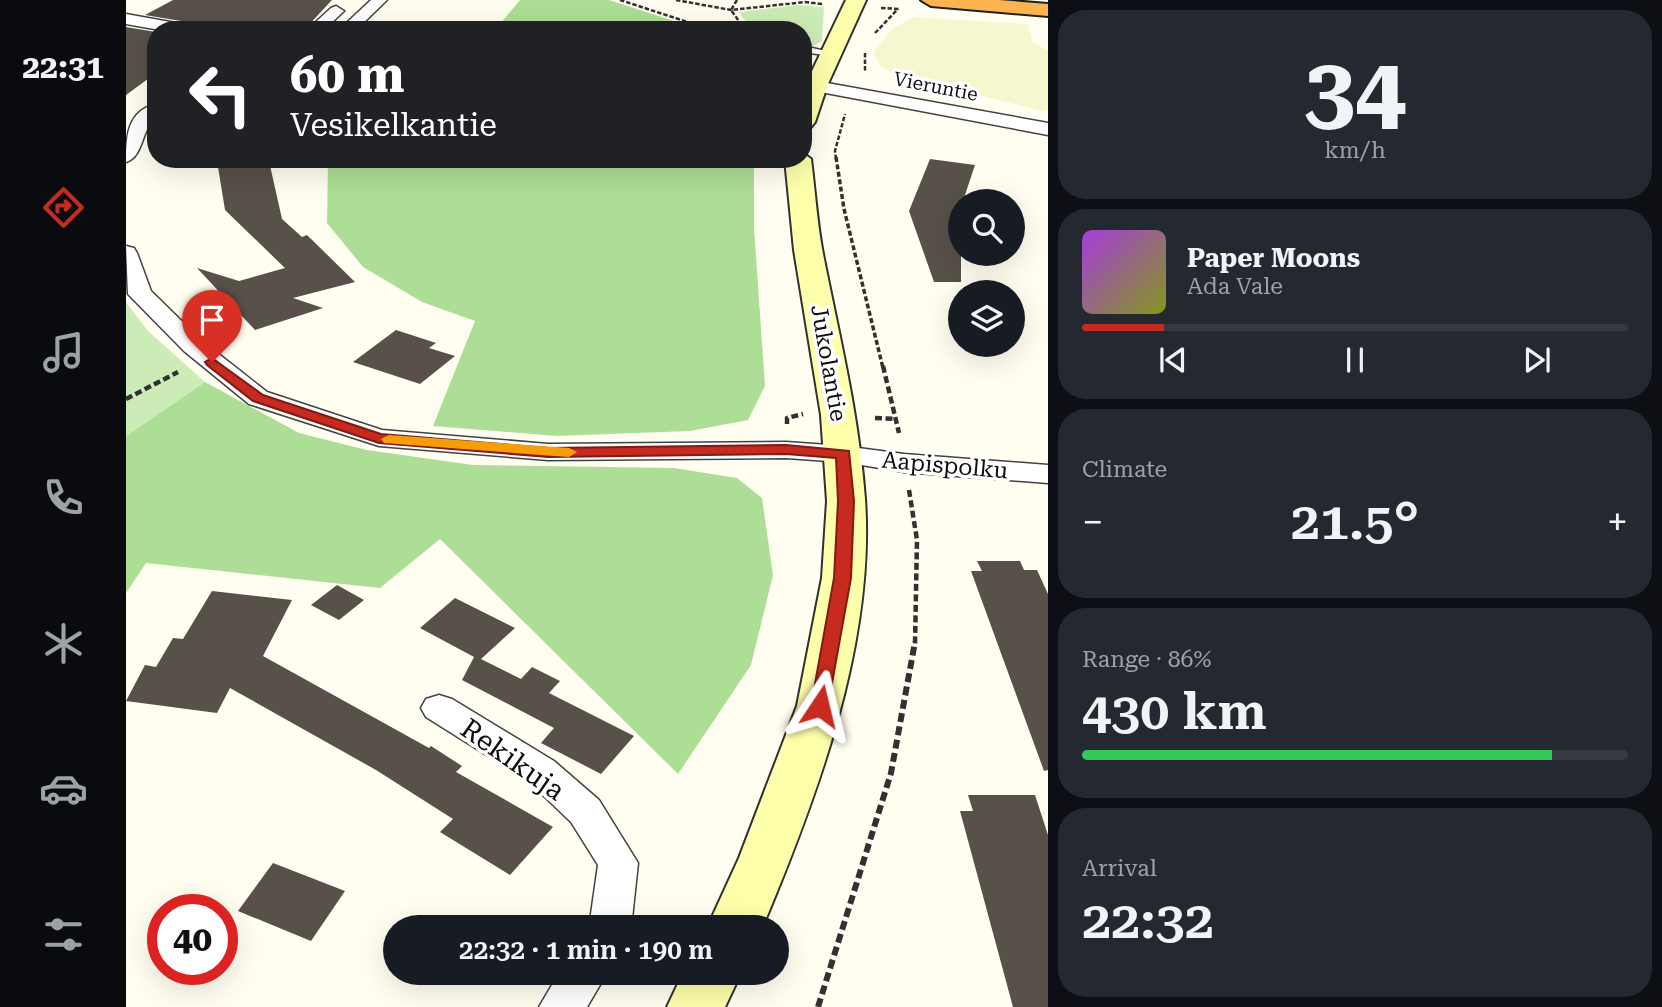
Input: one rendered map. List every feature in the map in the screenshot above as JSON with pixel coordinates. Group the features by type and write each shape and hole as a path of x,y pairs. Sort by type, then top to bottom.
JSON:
{"highway":[{"path":"931,0 1048,10"},
{"path":"1000,0 1048,4"}],"street":[{"path":"357,21 380,0"},
{"path":"812,97 856,0"},
{"path":"324,21 336,10"},
{"path":"126,19 147,23"},
{"name":"Vieruntie","path":"816,86 1048,129"},
{"path":"126,156 141,120 147,116"},
{"name":"Jukolantie","path":"740,915 765,858 820,706 843,578 846,501 839,415 808,250 799,168"},
{"name":"Aapispolku","path":"126,253 140,294 212,362 258,398 379,438 548,453 786,450 843,454 904,463 1048,474"},
{"name":"Rekikuja","path":"439,708 541,771 585,811 618,863 612,915"},
{"path":"561,1007 577,985"},
{"path":"696,1007 707,985"}],"lane":[{"path":"812,50 831,53"}],"path":[{"path":"620,0 684,21"},
{"path":"737,0 731,10 739,21"},
{"path":"875,33 898,9"},
{"path":"863,78 866,51"},
{"path":"126,399 164,377 212,362"}],"green space":[{"path":"520,0 609,0 674,21 502,21"},
{"path":"798,5 824,7 822,41 812,46 812,21 745,21 739,12"},
{"path":"912,17 1028,24 1032,41 1048,51 1048,109 1042,111 893,73 881,66 873,53 891,30"},
{"path":"328,168 754,168 754,228 765,386 748,420 690,431 557,436 433,426 475,321 422,302 363,267 327,223"},
{"path":"126,302 148,331 205,382 126,436"},
{"path":"205,382 299,433 367,450 473,465 674,468 737,478 762,498 773,575 751,665 678,774 440,539 380,588 146,563 126,593 126,436"}],"building":[{"path":"173,0 332,0 312,21 181,21 145,15"},
{"path":"126,27 147,30 147,80 126,95"},
{"path":"930,159 975,165 967,189 948,189 948,266 961,266 961,280 934,282 909,211"},
{"path":"218,168 271,168 282,219 302,237 307,235 355,282 293,298 323,308 255,330 197,268 239,281 285,268 225,210"},
{"path":"396,330 436,343 429,348 455,356 420,384 353,362"},
{"path":"977,561 1020,561 1024,570 1037,570 1048,594 1048,770 1044,771 971,571 982,571"},
{"path":"337,585 364,600 339,620 311,605"},
{"path":"212,591 292,600 263,656 429,748 431,746 462,766 456,772 553,827 510,875 440,832 453,819 376,770 230,688 217,713 126,701 145,665 156,667 173,638 183,639"},
{"path":"455,598 515,628 481,659 521,679 532,667 560,681 549,693 634,736 601,774 541,743 554,728 462,680 474,657 420,628"},
{"path":"968,795 1035,795 1048,835 1048,1007 1013,1007 960,811 973,811"},
{"path":"273,863 345,891 311,941 238,911"}],"slow traffic":[{"path":"389,439 548,453 569,452"}],"route":[{"path":"212,362 258,398 379,438 548,453 786,450 843,454 846,501 843,578 820,706"}]}
